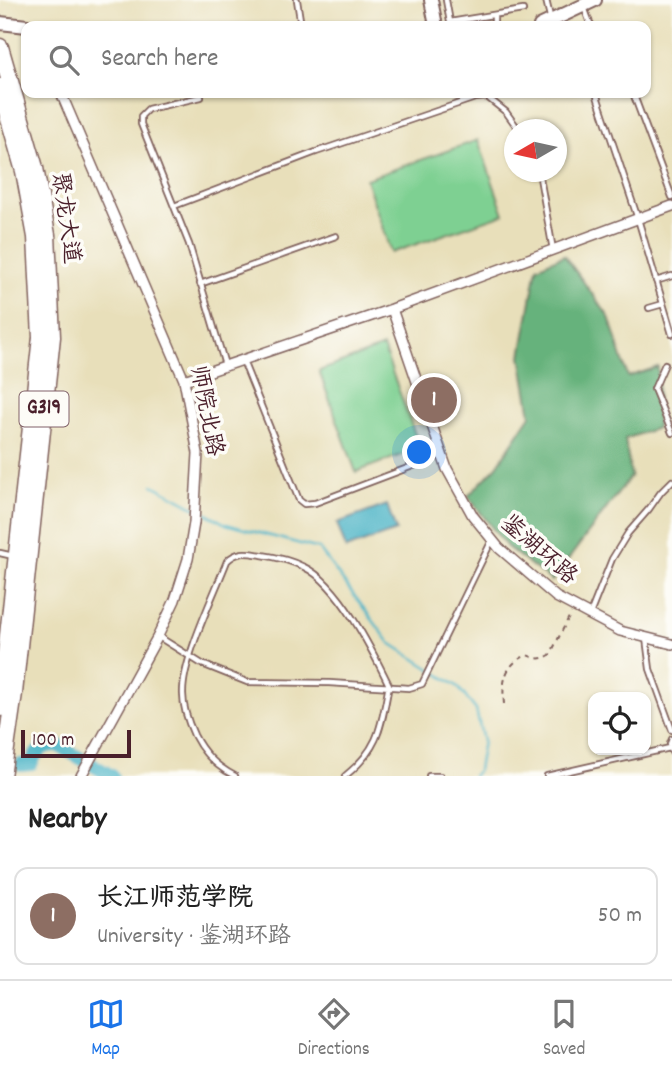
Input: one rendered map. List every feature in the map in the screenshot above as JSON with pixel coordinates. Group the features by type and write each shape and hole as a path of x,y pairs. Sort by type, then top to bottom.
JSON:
{"highway":[{"name":"聚龙大道","path":"0,47 38,181 47,235 52,337 14,693 2,776"},
{"name":"聚龙大道","path":"0,87 24,171 36,237 41,337 0,708"}],"street":[{"path":"423,0 426,21"},
{"path":"431,0 435,21"},
{"path":"552,21 589,3"},
{"path":"0,23 21,25"},
{"name":"师院北路","path":"63,98 184,380 198,453 194,523 188,559 175,600 81,776"},
{"path":"184,380 392,309 672,206"},
{"name":"鉴湖环路","path":"392,309 447,469 473,516 492,539 556,597 620,631 672,644"}],"lane":[{"path":"297,0 300,21"},
{"path":"446,0 450,21"},
{"path":"546,0 546,21"},
{"path":"589,3 591,21"},
{"path":"465,21 523,10"},
{"path":"494,15 494,21"},
{"path":"197,98 148,109 141,116 141,124 189,244 225,366"},
{"path":"174,206 316,152 475,98"},
{"path":"489,98 511,119"},
{"path":"598,98 638,219 672,334"},
{"path":"635,98 672,197"},
{"path":"541,182 553,251"},
{"path":"200,284 336,236"},
{"path":"656,281 672,276"},
{"path":"649,308 663,304"},
{"path":"243,360 299,500 304,504 315,503 442,455"},
{"path":"665,364 654,389 672,433"},
{"path":"589,614 612,559 628,533 672,481"},
{"path":"158,636 190,657 247,682 389,685 409,688 422,684 437,658 492,539"},
{"path":"235,776 220,769 199,745 186,717 183,679 227,561 243,552 270,556 306,567 328,585 357,625 389,685 376,742 362,762 345,776"},
{"path":"0,554 17,556"},
{"path":"646,638 650,668 672,730"},
{"path":"547,776 671,750 672,740"},
{"path":"429,776 440,776"}],"path":[{"path":"504,704 502,684 505,672 518,658 527,654 535,659 544,659 550,655 574,606"}],"green space":[{"path":"478,140 504,214 391,253 366,179"},
{"path":"564,255 609,317 628,377 658,367 657,428 625,439 631,476 552,581 507,547 468,496 497,466 531,415 521,356 537,267"},
{"path":"383,347 420,448 356,472 319,371"}],"water":[{"path":"387,505 396,531 346,549 337,523"}],"waterway":[{"path":"153,485 226,524 319,549 390,643 457,686 476,710 483,741 478,770 473,776"},
{"path":"21,765 31,764 38,752 57,745 112,776"}],"place":[{"name":"长江师范学院","path":"434,400"}]}
